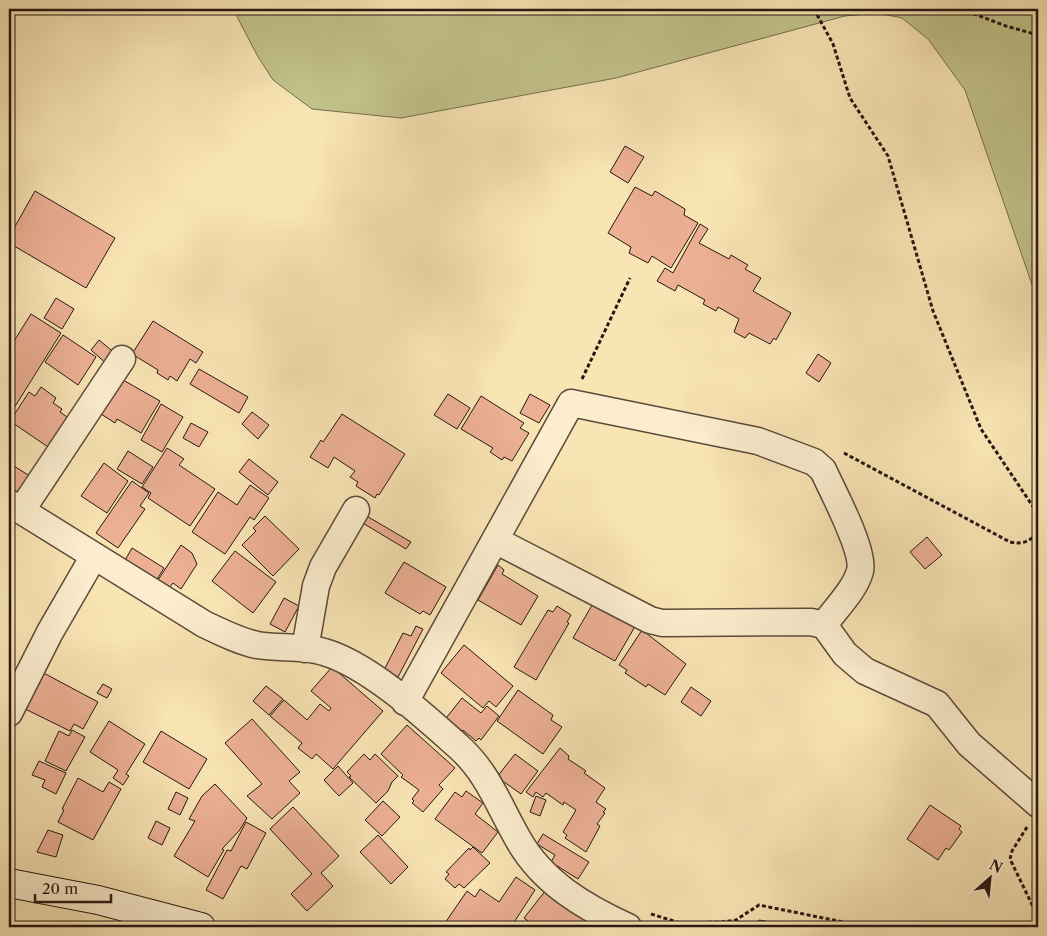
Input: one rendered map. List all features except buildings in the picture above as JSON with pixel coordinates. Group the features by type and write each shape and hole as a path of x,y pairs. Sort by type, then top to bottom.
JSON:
{"main road":[{"path":"9,883 98,900 201,927"}],"street":[{"path":"122,359 15,507 204,624 239,640 256,645 305,649 340,658 405,702 474,761 493,790 518,839 544,874 585,905 638,920"},
{"path":"405,702 571,403 758,441 814,462 823,470 858,549 860,570 851,587 824,625"},
{"path":"305,649 316,586 323,567 356,510"},
{"path":"494,540 650,620 662,623 811,622 824,625 845,654 865,671 937,704 969,744 1038,804"},
{"path":"9,713 50,632 94,556"}],"path":[{"path":"814,9 833,44 850,98 888,156 933,312 981,429 1038,514"},
{"path":"961,9 1006,26 1038,35"},
{"path":"589,365 630,278"},
{"path":"814,462 823,447 832,446 1010,542 1021,544 1030,541 1038,531 1038,525"},
{"path":"1038,804 1031,821 1012,850 1010,859 1038,917"},
{"path":"638,920 680,923 722,922 736,920 759,905 843,922 854,927"}],"green space":[{"path":"233,9 1038,9 1038,302 965,90 928,39 902,18 877,13 845,16 616,78 401,118 312,109 273,80 257,55"}]}
